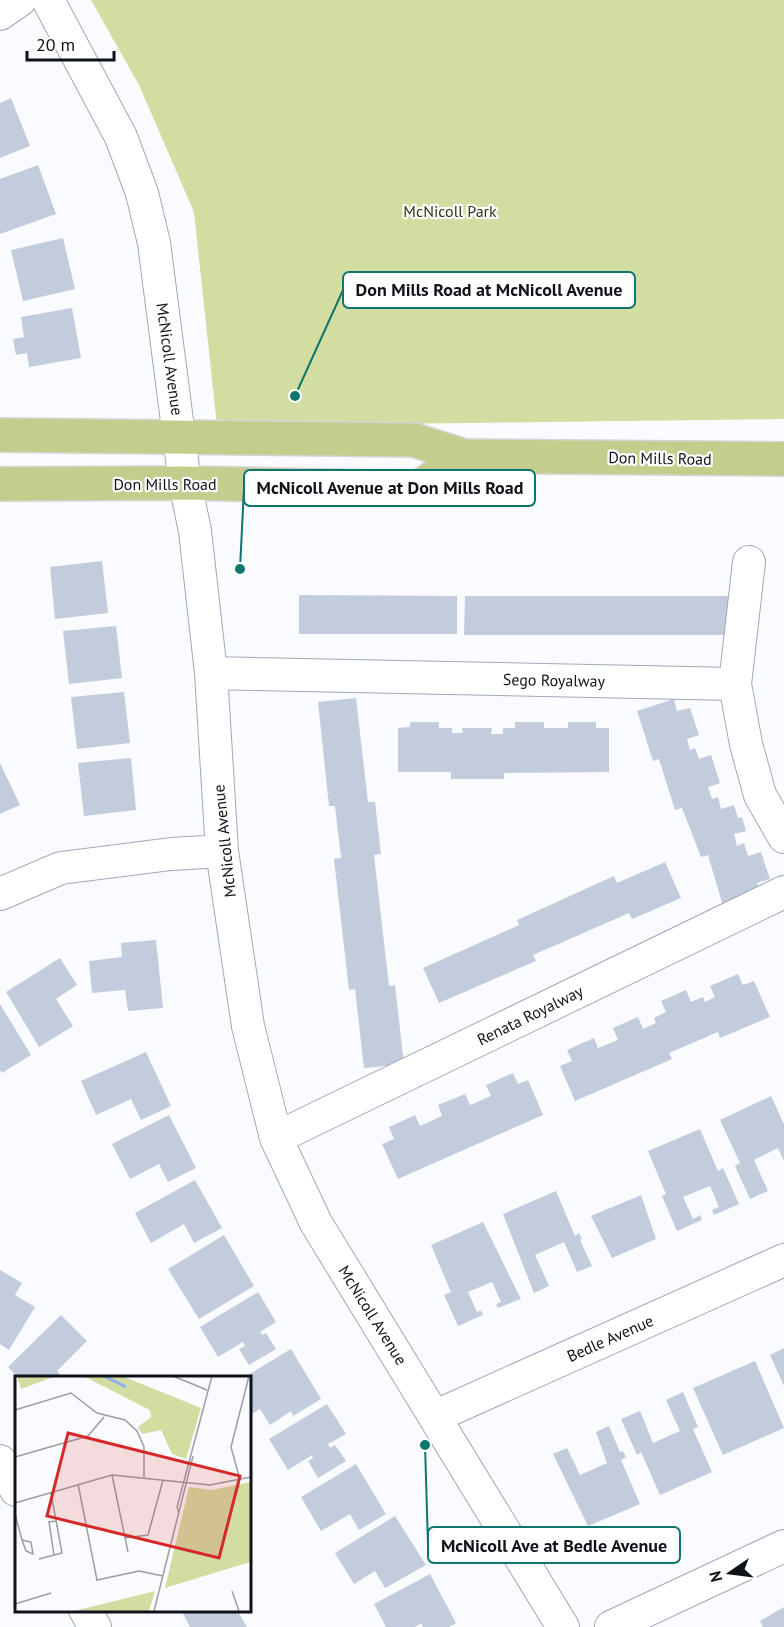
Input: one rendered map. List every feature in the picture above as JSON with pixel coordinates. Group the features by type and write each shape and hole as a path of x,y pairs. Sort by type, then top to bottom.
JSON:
{"main road":[{"name":"Don Mills Road","path":"0,435 414,440 464,456 784,459"},
{"name":"Don Mills Road","path":"0,484 185,483 418,488 464,456"}],"street":[{"path":"0,14 20,0"},
{"name":"McNicoll Avenue","path":"48,0 121,137 142,193 154,243 185,483 195,531 211,673 222,851 248,1026 276,1138 316,1223 564,1627"},
{"path":"749,562 735,684 746,744 760,795 784,837"},
{"name":"Sego Royalway","path":"211,673 735,684"},
{"path":"0,894 61,868 171,854 222,851"},
{"name":"Renata Royalway","path":"276,1138 784,892"},
{"name":"Bedle Avenue","path":"436,1416 784,1260"},
{"path":"0,1461 15,1488"},
{"path":"611,1627 784,1546"},
{"path":"87,1612 95,1627"}],"green space":[{"name":"McNicoll Park","path":"91,0 784,0 784,419 217,426 194,212 139,85"}],"building":[{"path":"11,98 30,146 0,158 0,103"},
{"path":"38,165 56,214 0,234 0,179"},
{"path":"63,238 75,289 23,301 11,250"},
{"path":"72,308 81,358 29,367 27,353 16,355 13,339 24,337 21,317"},
{"path":"102,561 108,613 55,619 50,567"},
{"path":"299,595 457,596 457,634 299,634"},
{"path":"465,596 730,596 730,635 464,635"},
{"path":"116,626 122,678 69,684 63,631"},
{"path":"124,692 130,743 77,749 71,697"},
{"path":"356,698 368,802 375,802 381,854 374,855 389,986 395,985 404,1064 364,1068 355,989 349,990 334,859 341,858 335,806 329,806 318,702"},
{"path":"674,699 677,711 690,708 699,735 687,739 690,750 695,748 699,759 711,755 720,783 708,787 712,799 718,797 721,809 734,805 738,818 742,817 746,831 734,834 737,846 744,843 748,856 761,852 770,879 757,883 761,895 723,906 708,855 701,857 682,808 675,810 659,759 653,761 637,711"},
{"path":"410,722 439,722 439,728 452,728 452,733 463,733 462,728 492,728 491,734 503,734 503,728 515,728 515,722 544,722 544,728 568,728 568,722 596,722 596,728 609,728 609,772 504,773 504,779 451,779 451,772 398,772 398,728 410,727"},
{"path":"131,758 136,810 84,816 78,763"},
{"path":"0,763 20,805 0,814"},
{"path":"665,862 681,898 632,919 629,913 533,955 536,961 439,1003 423,968 519,925 517,920 614,876 617,883"},
{"path":"156,940 163,1008 128,1011 125,990 92,993 89,961 122,957 121,943"},
{"path":"60,958 77,985 56,999 73,1026 39,1047 6,992"},
{"path":"738,974 743,985 754,981 770,1017 720,1038 718,1032 669,1053 672,1059 575,1101 560,1066 572,1061 567,1050 594,1038 598,1048 618,1040 613,1028 638,1017 643,1029 656,1023 654,1018 666,1012 661,1001 686,990 691,1002 703,997 705,1002 715,997 710,986"},
{"path":"0,1004 31,1055 2,1073 0,1070"},
{"path":"146,1052 171,1106 141,1120 131,1099 96,1115 81,1081"},
{"path":"513,1073 518,1084 528,1080 543,1115 398,1179 382,1144 394,1139 389,1127 415,1115 420,1126 442,1116 438,1105 465,1094 470,1105 491,1096 486,1085"},
{"path":"771,1096 784,1124 784,1161 778,1148 754,1160 768,1191 750,1199 735,1166 740,1163 720,1120"},
{"path":"169,1115 196,1168 168,1182 159,1164 130,1179 112,1144"},
{"path":"700,1129 718,1171 723,1168 739,1204 714,1215 712,1210 719,1207 710,1186 683,1197 693,1219 700,1215 702,1220 677,1231 662,1196 666,1194 648,1151"},
{"path":"195,1180 222,1228 194,1243 184,1224 151,1243 135,1213"},
{"path":"556,1191 575,1236 579,1233 582,1239 580,1240 592,1266 577,1272 564,1242 535,1255 549,1286 534,1293 503,1214"},
{"path":"641,1195 656,1239 612,1258 591,1216"},
{"path":"483,1222 521,1299 498,1308 496,1304 501,1302 492,1282 468,1292 477,1312 481,1310 483,1315 458,1326 444,1295 451,1292 431,1245"},
{"path":"224,1235 254,1286 199,1319 168,1269"},
{"path":"0,1270 22,1283 15,1295 35,1307 9,1350 0,1344"},
{"path":"258,1292 276,1322 260,1332 262,1335 266,1333 276,1349 249,1365 239,1349 245,1346 243,1342 218,1357 200,1327"},
{"path":"61,1315 87,1341 57,1371 62,1376 17,1376 8,1367"},
{"path":"784,1348 784,1386 770,1355"},
{"path":"291,1349 321,1399 293,1416 291,1411 270,1425 260,1409 250,1415 250,1376 246,1376"},
{"path":"755,1361 784,1428 723,1455 693,1388"},
{"path":"683,1392 698,1427 693,1429 712,1472 660,1495 641,1452 637,1455 621,1419 640,1411 653,1443 680,1431 666,1400"},
{"path":"327,1404 346,1434 328,1444 330,1448 335,1445 346,1461 318,1478 308,1461 313,1458 312,1455 288,1470 269,1439"},
{"path":"609,1426 620,1452 623,1451 626,1457 621,1460 640,1504 588,1526 553,1454 567,1448 580,1475 607,1463 596,1432"},
{"path":"356,1464 386,1514 359,1530 350,1514 321,1531 301,1497"},
{"path":"395,1516 426,1565 385,1588 375,1571 354,1584 335,1553"},
{"path":"430,1574 456,1623 449,1627 423,1627 421,1623 415,1627 386,1627 374,1604"},
{"path":"784,1607 784,1627 763,1627 760,1621"},
{"path":"182,1612 238,1612 247,1627 190,1627"}],"place":[{"name":"Don Mills Road at McNicoll Avenue","path":"295,396"},
{"name":"McNicoll Avenue at Don Mills Road","path":"240,569"},
{"name":"McNicoll Ave at Bedle Avenue","path":"425,1445"}]}
